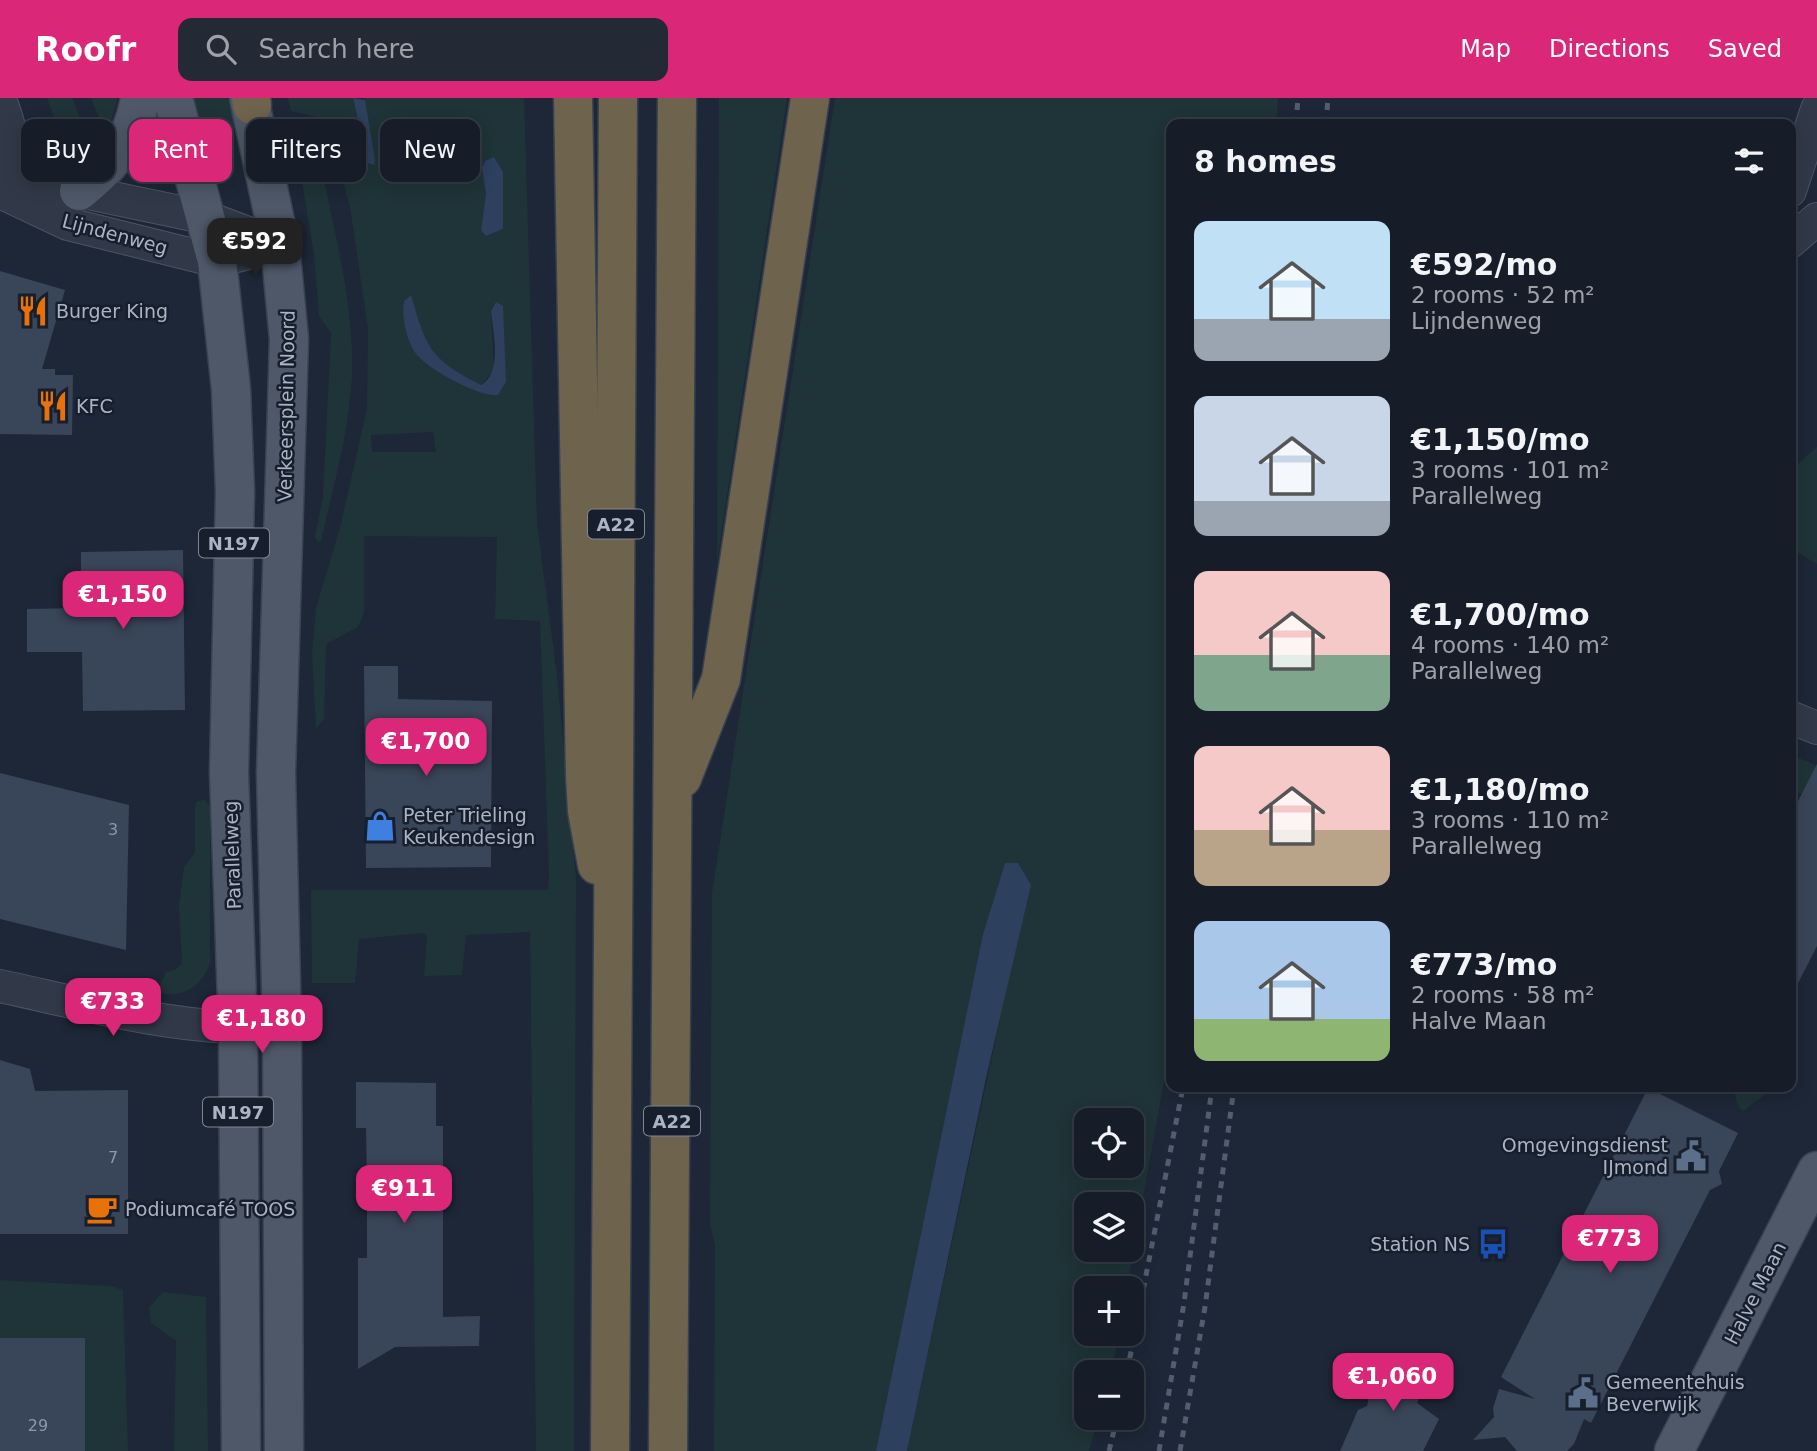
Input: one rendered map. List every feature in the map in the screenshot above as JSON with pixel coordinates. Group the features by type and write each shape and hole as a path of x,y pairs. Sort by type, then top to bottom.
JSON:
{"highway":[{"name":"A22","path":"573,98 587,811 614,949"},
{"name":"A22","path":"610,1451 618,98"},
{"name":"A22","path":"668,1451 677,98"},
{"name":"A22","path":"674,800 721,679 810,98"}],"main road":[{"path":"79,191 104,169 126,144 140,98"},
{"name":"N197","path":"173,98 208,218 217,261"},
{"name":"Verkeersplein Noord","path":"251,100 280,245 289,339 276,773 282,1027"},
{"name":"Parallelweg","path":"217,261 231,389 235,492 229,773 237,1030 241,1451"},
{"name":"N197","path":"282,1027 284,1451"},
{"name":"Halve Maan","path":"1674,1451 1817,1171"}],"street":[{"path":"0,99 13,133 16,153 6,194"},
{"path":"1796,173 1817,109"},
{"name":"Lijndenweg","path":"6,194 79,191 208,218 280,245"},
{"name":"Lijndenweg","path":"6,194 68,224 217,261 280,245"},
{"path":"1796,236 1817,219"},
{"path":"1796,719 1817,728"},
{"path":"0,986 141,1017 237,1030 282,1027"}],"green space":[{"path":"47,98 72,98 80,119 55,119"},
{"path":"91,98 118,98 112,119 100,119"},
{"path":"191,98 227,98 236,127 232,128 232,119 197,119"},
{"path":"288,98 353,98 358,119 318,119 291,111"},
{"path":"364,98 524,98 537,523 557,676 576,878 574,1451 536,1451 530,932 466,935 462,975 424,976 427,936 423,933 359,939 355,983 312,983 311,890 548,890 549,875 540,621 495,619 497,537 364,536 364,612 358,627 326,644 324,719 316,729 312,652 316,608 340,528 367,409 368,329 350,207 343,182 366,182 366,154 368,163 373,164 375,159","holes":["494,157 503,172 503,229 486,236 481,229 486,194 482,168 485,161","410,295 422,338 432,353 456,372 481,385 494,370 491,311 496,302 502,306 506,382 498,395 467,388 431,368 416,354 407,336 403,314 404,301","433,432 436,452 372,452 371,435"]},
{"path":"719,98 787,98 717,562"},
{"path":"835,98 1278,98 1276,119 1166,119 1166,1070 1144,1193 1074,1192 1074,1262 1132,1262 1129,1276 1074,1276 1074,1346 1116,1346 1114,1360 1074,1360 1074,1430 1095,1430 1089,1451 907,1451 1006,992 1005,863 983,934 876,1451 714,1451 715,1245 710,1224 712,893"},
{"path":"302,182 325,182 347,297 352,350 352,377 344,439 321,541 318,542 315,537 323,497 331,333 319,316 314,255"},
{"path":"1817,447 1817,564 1796,552 1796,466"},
{"path":"1796,757 1817,766 1817,802 1796,791"},
{"path":"205,800 210,807 210,963 202,979 190,989 175,994 157,992 166,972 175,970 182,963 179,906 184,867 195,853 195,806 197,801"},
{"path":"1734,1092 1768,1092 1743,1111 1738,1106"},
{"path":"0,1280 110,1286 123,1290 128,1451 0,1451"},
{"path":"163,1292 206,1297 208,1451 174,1451 176,1341 151,1323 149,1308"}],"water":[{"path":"353,98 365,100 374,165 368,163 366,154 366,119 358,119"},
{"path":"494,157 503,172 503,229 486,236 481,230 486,194 482,168 485,161"},
{"path":"411,295 421,328 432,350 451,367 481,385 488,379 494,362 495,340 491,311 496,302 503,306 506,382 498,395 479,392 454,381 416,354 407,336 403,314 404,301"},
{"path":"1005,863 1018,863 1031,885 986,1078 907,1451 876,1451 983,934"}],"building":[{"path":"0,271 65,290 42,369 55,369 55,375 73,375 72,435 0,434"},
{"path":"183,550 185,710 83,711 82,652 27,652 27,609 81,608 81,552"},
{"path":"364,666 398,666 398,699 492,701 491,867 366,868"},
{"path":"1817,764 1817,946 1796,987 1796,805"},
{"path":"0,773 129,805 126,950 0,919"},
{"path":"0,1060 30,1069 35,1091 128,1090 128,1234 0,1234"},
{"path":"356,1082 436,1083 436,1126 443,1126 443,1317 480,1316 479,1346 395,1347 358,1369 358,1258 367,1258 367,1181 366,1128 356,1128"},
{"path":"1646,1092 1656,1092 1738,1133 1719,1171 1722,1184 1710,1190 1591,1423 1584,1419 1574,1444 1567,1451 1517,1451 1505,1437 1473,1440 1494,1417 1493,1408 1499,1389 1535,1399 1501,1377"},
{"path":"0,1338 85,1338 85,1451 0,1451"},
{"path":"1383,1359 1432,1372 1417,1403 1439,1419 1423,1451 1340,1451 1358,1410 1367,1406 1372,1383"}],"railway":[{"path":"1296,119 1298,98"},
{"path":"1326,119 1328,98"},
{"path":"1129,1360 1182,1092"},
{"path":"1159,1451 1184,1303 1211,1092"},
{"path":"1180,1451 1205,1307 1233,1092"},
{"path":"1109,1451 1114,1430"}],"place":[{"name":"Burger King","path":"33,311"},
{"name":"KFC","path":"53,406"},
{"name":"Peter Trieling Keukendesign","path":"380,826"},
{"name":"Omgevingsdienst IJmond","path":"1691,1156"},
{"name":"Podiumcafé TOOS","path":"102,1209"},
{"name":"Station NS","path":"1493,1244"},
{"name":"Gemeentehuis Beverwijk","path":"1583,1393"}]}
